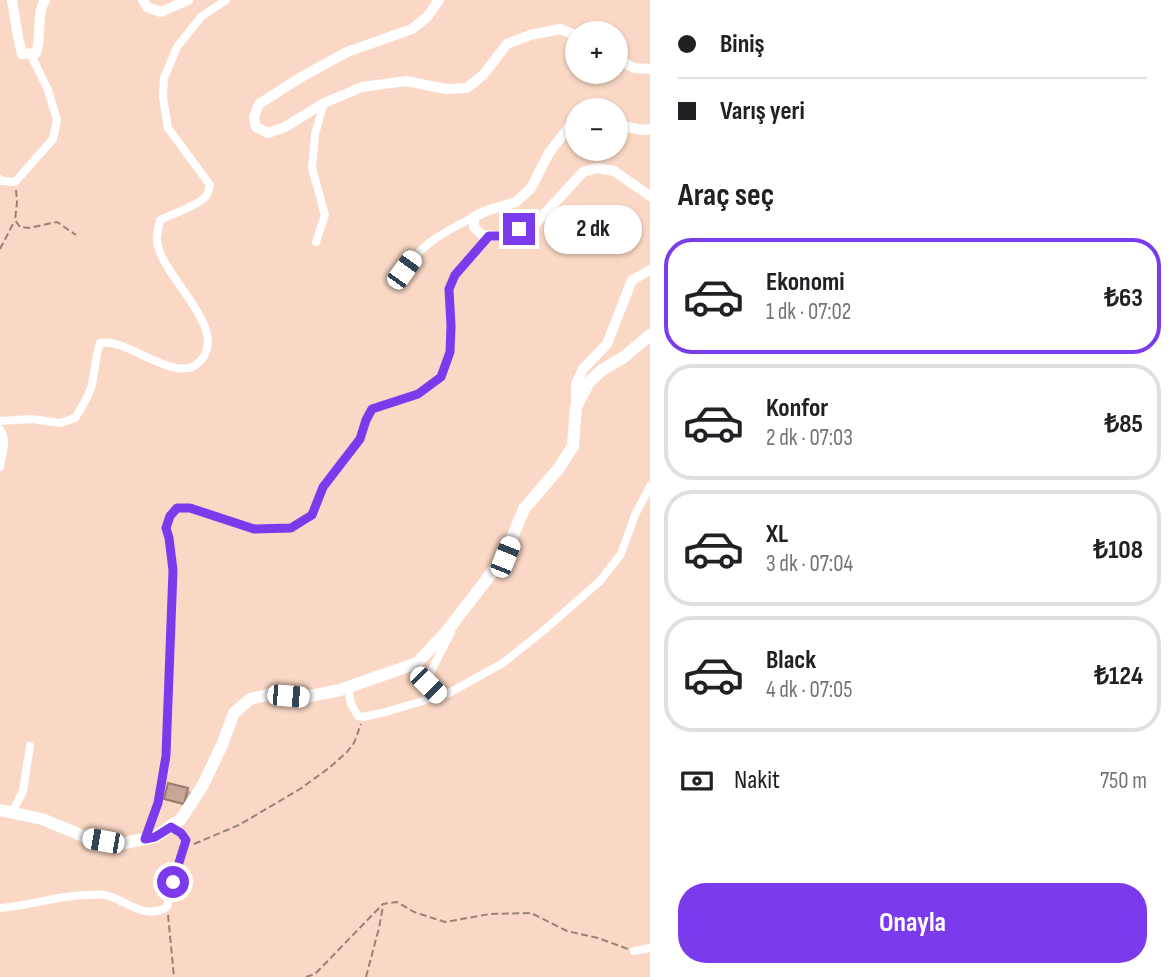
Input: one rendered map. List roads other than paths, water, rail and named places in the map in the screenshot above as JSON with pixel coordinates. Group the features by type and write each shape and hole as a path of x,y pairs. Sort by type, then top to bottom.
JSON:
{"main road":[{"path":"6,812 41,819 88,838 119,844 155,837 181,819 203,785 234,713 250,699 271,694 305,697 348,687 417,663 505,557 524,509 559,468 573,446 576,407 589,382 650,335"}],"street":[{"path":"12,0 22,54 36,53 40,42 40,7 45,0"},
{"path":"142,0 147,7 161,12 188,0"},
{"path":"0,421 32,419 60,423 75,418 90,391 100,343 123,346 169,367 186,369 198,364 205,356 208,345 205,324 163,261 156,240 160,220 199,202 207,195 209,185 168,128 163,98 164,78 177,47 201,17 226,0"},
{"path":"439,0 428,16 412,29 347,52 259,104 254,117 256,127 268,133 285,127 324,103 362,87 406,81 446,89 467,88 483,75 507,44 530,34 560,29 565,31"},
{"path":"0,179 15,182 53,139 57,120 48,90 30,53"},
{"path":"628,65 634,68 650,69"},
{"path":"316,242 325,215 313,168 315,134 324,103"},
{"path":"628,127 650,129"},
{"path":"399,282 414,256 446,231 486,211 516,202 531,188 549,153 565,132"},
{"path":"474,217 474,227 482,235 489,236 500,236 537,222 583,172 597,168 614,171 650,196"},
{"path":"145,839 158,803 166,756 173,570 166,528 170,516 177,508 190,508 254,529 291,528 312,515 323,487 360,439 372,409 418,394 441,377 450,352 449,289 455,275 489,236"},
{"path":"576,407 576,384 583,369 607,344 632,280 650,270"},
{"path":"0,429 5,438 0,467"},
{"path":"348,687 351,704 358,716 363,717 450,693 503,663 600,581 621,554 635,515 650,486"},
{"path":"439,696 428,685 430,673 456,619"},
{"path":"6,812 23,791 30,746"},
{"path":"0,908 18,907 72,895 104,895 144,912 158,912 167,907 186,840 171,827"},
{"path":"634,951 650,948"}]}
